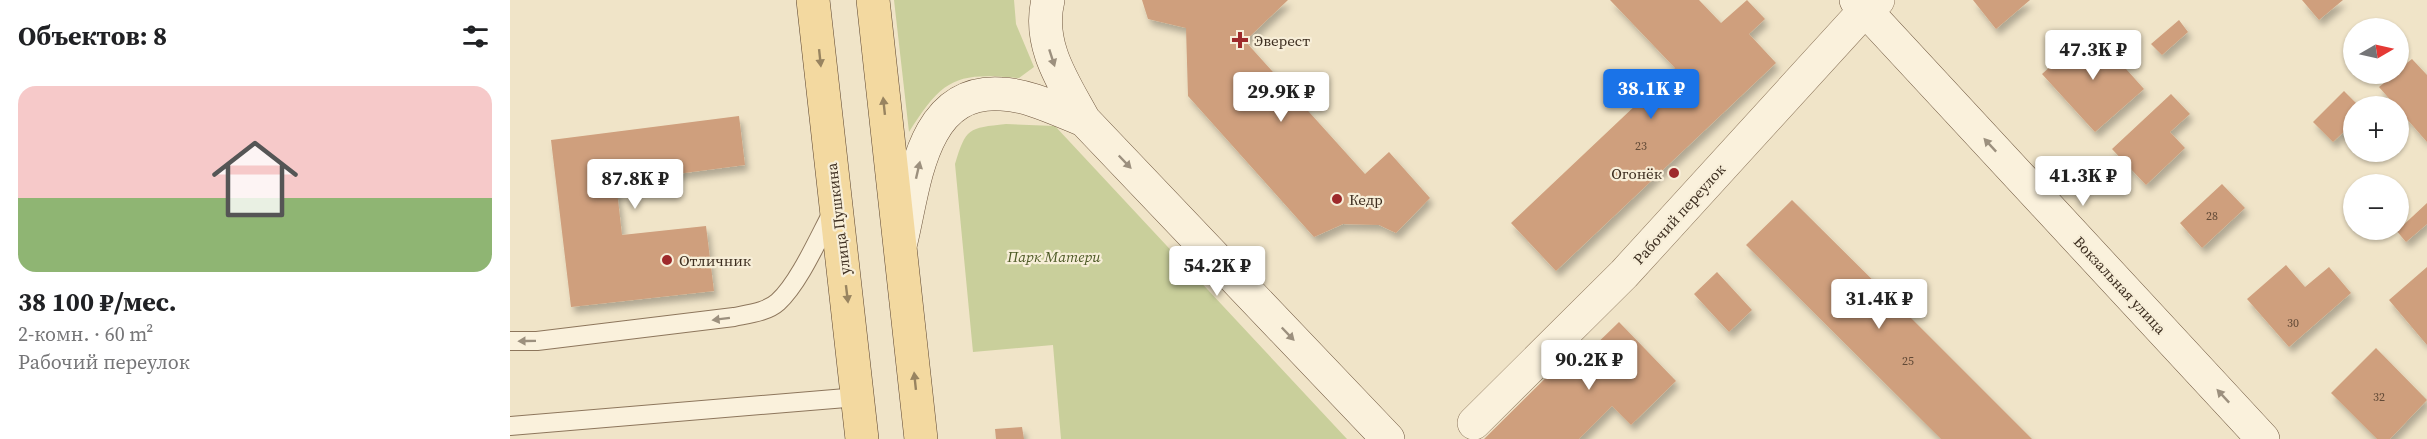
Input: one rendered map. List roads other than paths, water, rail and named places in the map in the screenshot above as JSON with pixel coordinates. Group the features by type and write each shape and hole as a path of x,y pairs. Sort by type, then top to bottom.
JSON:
{"main road":[{"name":"улица Пушкина","path":"813,0 862,439"},
{"path":"873,0 921,439"},
{"path":"1048,0 1047,40 1053,64 1084,120 1388,439"},
{"name":"Рабочий переулок","path":"1474,423 1624,274 1866,3"},
{"name":"Вокзальная улица","path":"1866,3 2263,439"},
{"path":"900,248 924,148 935,124 956,104 975,96 1001,93 1025,98 1084,120"}],"lane":[{"path":"510,341 537,340 734,317 760,311 777,303 797,275 836,205"},
{"path":"510,426 858,397"}],"place":[{"name":"Эверест","path":"1240,40"},
{"name":"Огонёк","path":"1674,173"},
{"name":"Кедр","path":"1337,199"},
{"name":"Отличник","path":"667,260"}],"park label":[{"name":"Парк Матери","path":"1054,256"}]}
